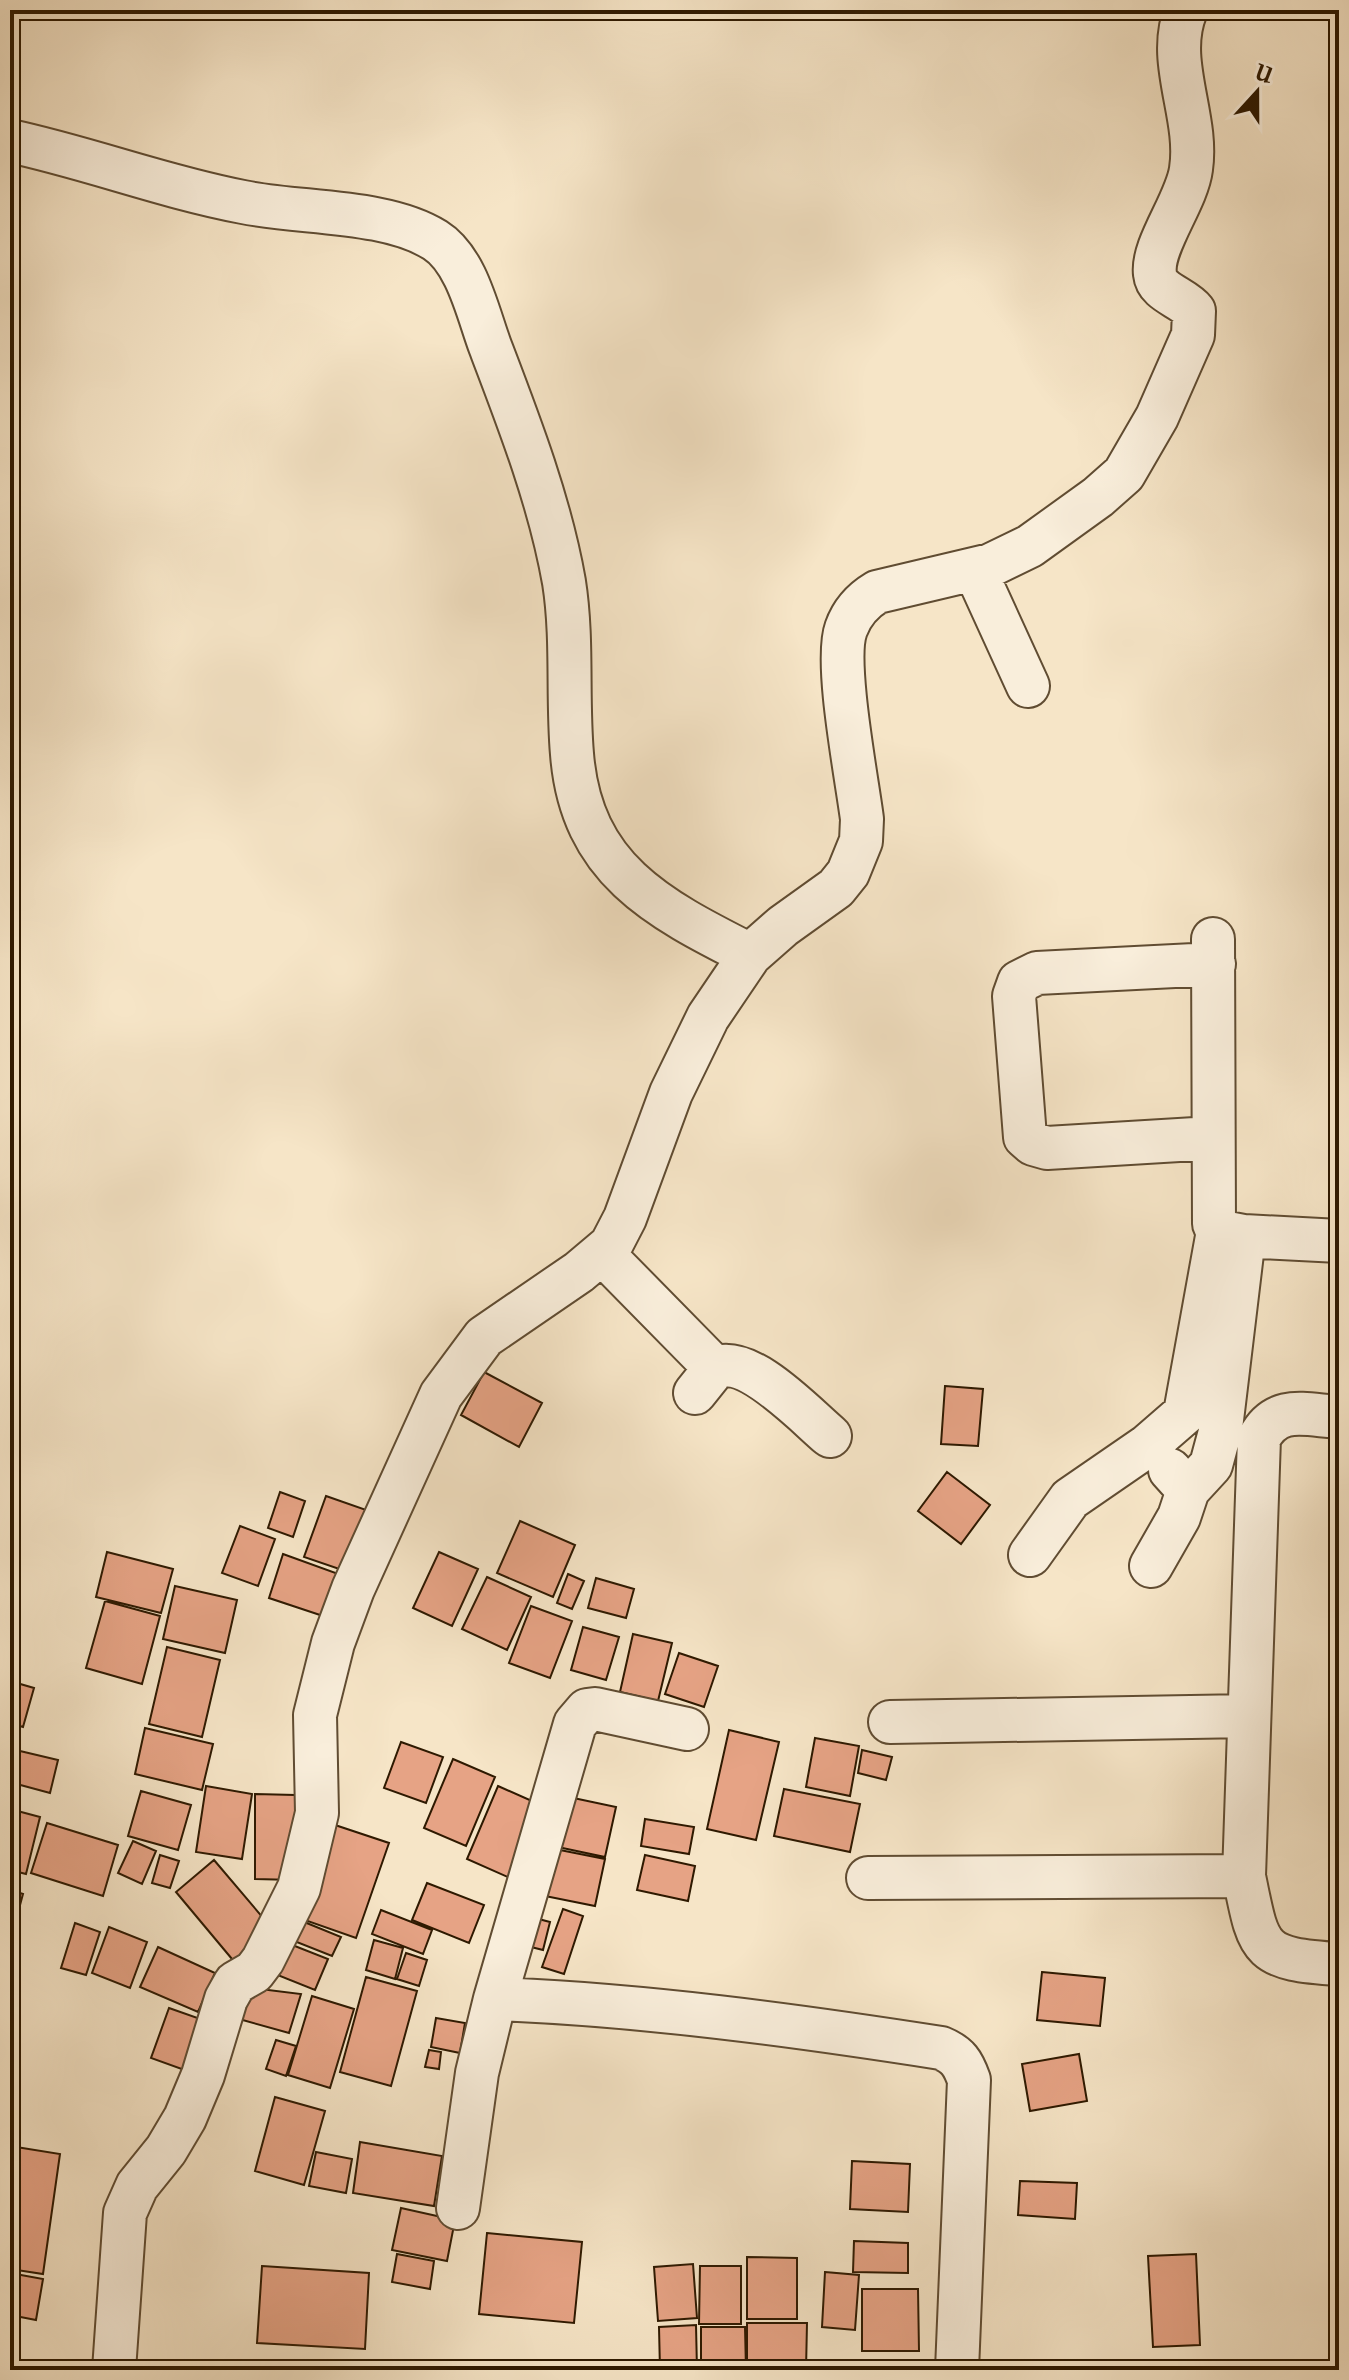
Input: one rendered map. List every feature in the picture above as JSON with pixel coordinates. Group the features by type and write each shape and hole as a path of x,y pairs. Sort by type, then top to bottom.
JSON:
{"street":[{"path":"114,2370 125,2213 137,2186 166,2150 185,2118 203,2075 226,1999 235,1983 254,1972 263,1960 299,1888 317,1813 315,1715 333,1643 353,1589 441,1395 463,1360 484,1337 602,1253 625,1218 690,1051 750,955 783,926 836,888 848,873 861,841 862,819 843,667 845,632 853,614 864,600 877,592 975,570 1051,533 1124,474 1157,417 1193,335 1194,311 1160,287 1154,268 1191,171 1191,122 1179,55 1186,10"},
{"path":"10,141 55,150 174,187 255,204 387,222 417,230 439,242 460,269 519,421 555,544 569,622 572,757 582,805 597,846 641,893 688,924 750,955"},
{"path":"975,570 1028,686"},
{"path":"1212,1138 1047,1148 1033,1144 1025,1137 1014,996 1019,982 1037,973 1214,951 1212,1217 1231,1233 1339,1241"},
{"path":"1030,1555 1070,1499 1147,1446 1185,1413 1231,1233"},
{"path":"1151,1566 1179,1517 1188,1490 1211,1465 1221,1428 1231,1233"},
{"path":"602,1253 705,1380 734,1364 745,1369 830,1436"},
{"path":"1339,1417 1279,1414 1267,1423 1259,1438 1244,1876 1256,1936 1276,1954 1304,1962 1339,1964"},
{"path":"1147,1446 1188,1490"},
{"path":"458,2208 477,2073 495,1999 575,1724 587,1710 595,1709 687,1729"},
{"path":"890,1722 1249,1716"},
{"path":"868,1878 1244,1876"},
{"path":"495,1999 591,2003 690,2013 941,2048 955,2054 964,2064 969,2080 970,2105 957,2370"}],"building":[{"path":"484,1372 542,1403 519,1447 461,1415"},
{"path":"945,1386 983,1389 978,1446 941,1444"},
{"path":"947,1472 990,1505 961,1544 918,1511"},
{"path":"280,1492 305,1501 293,1537 268,1528"},
{"path":"326,1496 372,1512 351,1573 304,1557"},
{"path":"520,1521 575,1545 553,1597 497,1573"},
{"path":"240,1526 275,1539 258,1586 222,1573"},
{"path":"107,1552 173,1569 161,1613 96,1597"},
{"path":"439,1552 478,1569 452,1626 413,1608"},
{"path":"283,1554 344,1576 329,1618 269,1598"},
{"path":"568,1574 584,1581 572,1609 557,1603"},
{"path":"487,1577 531,1597 507,1650 462,1629"},
{"path":"596,1578 634,1589 626,1618 588,1608"},
{"path":"175,1586 237,1600 225,1653 163,1639"},
{"path":"105,1601 160,1616 142,1684 86,1668"},
{"path":"531,1606 572,1621 550,1678 509,1663"},
{"path":"583,1627 619,1637 606,1680 571,1670"},
{"path":"633,1634 672,1643 658,1701 620,1692"},
{"path":"167,1647 220,1660 202,1737 149,1724"},
{"path":"679,1653 718,1666 704,1707 665,1694"},
{"path":"10,1681 34,1688 23,1727 10,1723"},
{"path":"145,1728 213,1744 202,1790 135,1774"},
{"path":"729,1730 779,1742 756,1840 707,1829"},
{"path":"815,1738 859,1746 850,1796 806,1787"},
{"path":"401,1742 443,1757 426,1803 384,1788"},
{"path":"862,1750 892,1757 886,1780 858,1773"},
{"path":"20,1751 58,1760 50,1793 13,1783"},
{"path":"453,1759 495,1777 466,1846 424,1828"},
{"path":"206,1786 252,1794 242,1859 196,1852"},
{"path":"498,1786 541,1805 510,1878 467,1859"},
{"path":"784,1789 860,1804 850,1852 774,1836"},
{"path":"141,1791 191,1805 178,1850 128,1836"},
{"path":"255,1794 295,1795 295,1880 255,1879"},
{"path":"564,1796 616,1807 605,1857 553,1846"},
{"path":"10,1809 40,1817 26,1874 10,1870"},
{"path":"645,1819 694,1827 689,1854 641,1846"},
{"path":"47,1823 118,1845 103,1896 31,1873"},
{"path":"329,1823 389,1843 356,1938 296,1917"},
{"path":"133,1841 156,1851 142,1884 118,1873"},
{"path":"550,1848 605,1859 595,1906 540,1895"},
{"path":"160,1855 179,1861 170,1888 152,1883"},
{"path":"645,1855 695,1866 688,1901 637,1890"},
{"path":"214,1860 275,1932 237,1965 176,1892"},
{"path":"427,1883 484,1905 469,1943 412,1920"},
{"path":"10,1890 23,1894 16,1920 10,1918"},
{"path":"563,1909 583,1916 564,1974 542,1967"},
{"path":"381,1910 432,1930 423,1954 372,1934"},
{"path":"292,1917 341,1937 332,1956 284,1937"},
{"path":"531,1917 550,1922 543,1950 523,1945"},
{"path":"75,1923 100,1932 86,1975 61,1968"},
{"path":"109,1927 147,1942 130,1988 92,1973"},
{"path":"277,1939 328,1959 315,1990 265,1970"},
{"path":"374,1940 403,1948 395,1979 366,1970"},
{"path":"158,1947 215,1973 198,2012 140,1987"},
{"path":"406,1953 427,1960 419,1986 397,1979"},
{"path":"1042,1972 1105,1978 1100,2026 1037,2020"},
{"path":"366,1977 417,1991 391,2086 340,2072"},
{"path":"244,1987 301,1994 289,2033 239,2019"},
{"path":"312,1996 354,2009 330,2088 288,2075"},
{"path":"169,2008 209,2022 190,2072 151,2058"},
{"path":"436,2018 465,2023 460,2053 431,2047"},
{"path":"276,2040 296,2046 286,2076 266,2069"},
{"path":"429,2050 441,2052 439,2069 425,2067"},
{"path":"1079,2054 1087,2101 1030,2111 1022,2064"},
{"path":"275,2097 325,2111 304,2185 255,2171"},
{"path":"360,2142 442,2156 434,2206 353,2193"},
{"path":"10,2146 60,2154 43,2274 10,2269"},
{"path":"316,2152 352,2159 346,2193 309,2186"},
{"path":"852,2161 910,2164 908,2212 850,2209"},
{"path":"1020,2181 1077,2183 1075,2219 1018,2215"},
{"path":"401,2208 455,2220 447,2261 392,2250"},
{"path":"487,2233 582,2242 574,2323 479,2314"},
{"path":"854,2241 908,2243 908,2273 853,2272"},
{"path":"397,2254 434,2261 430,2289 392,2282"},
{"path":"1196,2254 1200,2345 1153,2347 1148,2256"},
{"path":"747,2257 797,2258 797,2319 747,2319"},
{"path":"693,2264 697,2318 658,2321 654,2267"},
{"path":"262,2266 369,2273 365,2349 257,2343"},
{"path":"700,2266 741,2266 741,2324 699,2324"},
{"path":"825,2272 859,2275 855,2330 822,2327"},
{"path":"10,2273 43,2279 36,2320 10,2315"},
{"path":"862,2289 918,2289 919,2351 862,2351"},
{"path":"747,2323 807,2323 806,2370 747,2370"},
{"path":"696,2325 697,2370 660,2370 659,2327"},
{"path":"701,2327 745,2327 746,2370 701,2370"}]}
